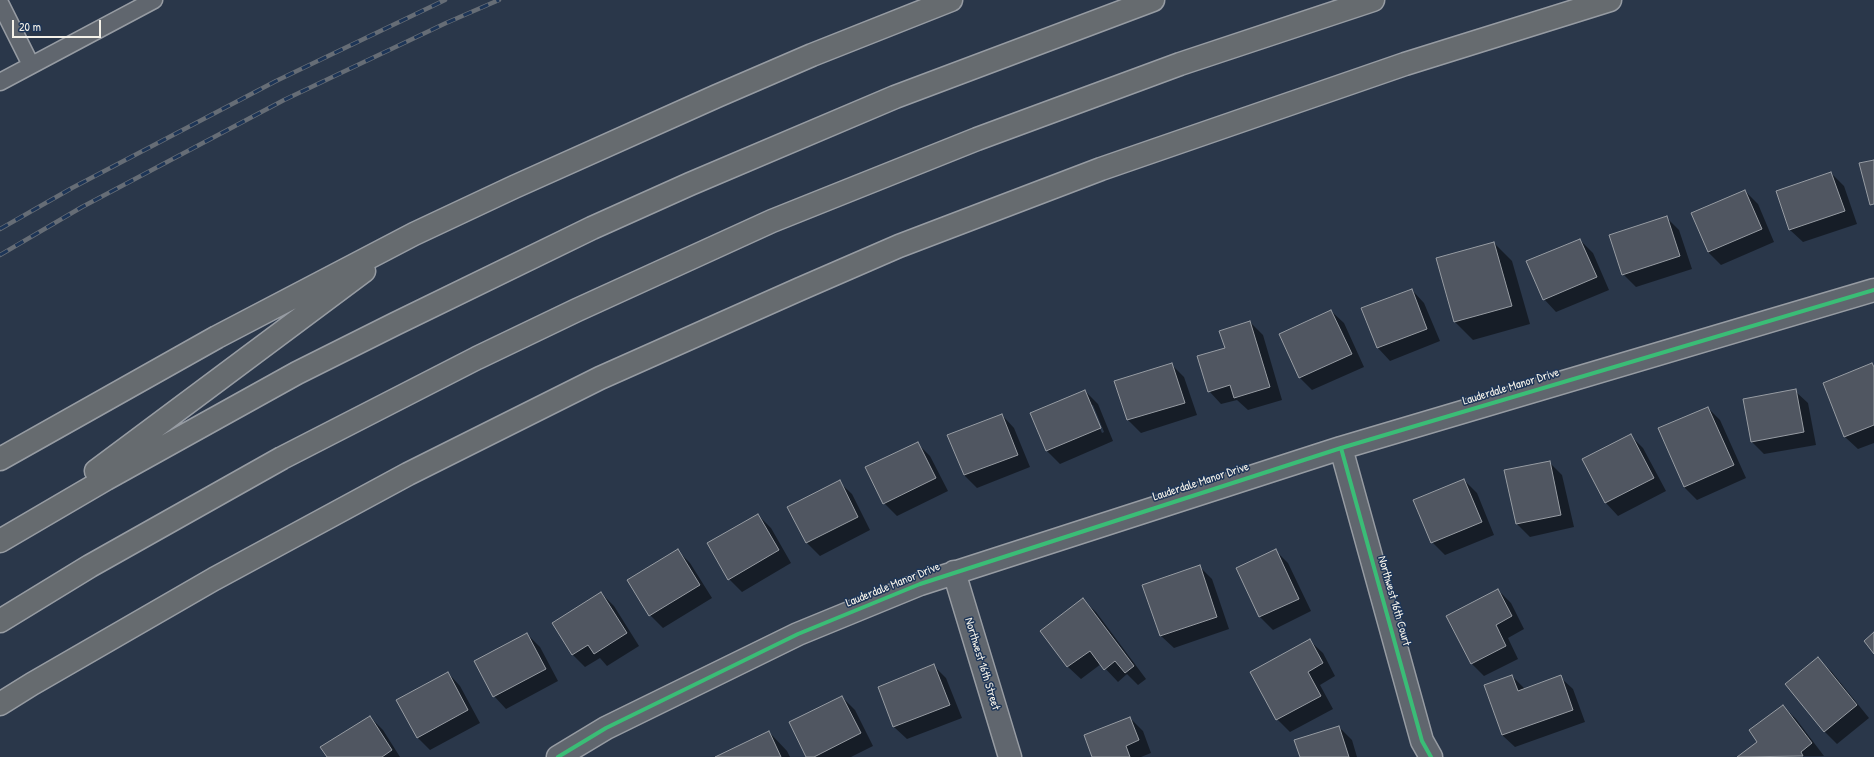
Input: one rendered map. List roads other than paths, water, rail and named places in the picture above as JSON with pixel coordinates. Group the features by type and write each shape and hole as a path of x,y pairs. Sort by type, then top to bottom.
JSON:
{"highway":[{"path":"0,459 217,337 414,234 528,180 717,96 812,55 951,0"},
{"path":"6,538 106,479 297,374 395,324 592,228 690,184 895,97 1153,0"},
{"path":"0,621 97,562 282,458 470,362 599,300 772,222 977,139 1180,64 1373,0"},
{"path":"0,704 221,575 408,474 600,378 800,289 900,246 1101,169 1398,66 1610,0"},
{"path":"6,538 414,234"},
{"path":"0,700 32,684"}],"street":[{"name":"Lauderdale Manor Drive","path":"558,757 606,728 798,634 920,584 1341,448 1874,290"},
{"name":"Northwest 16th Court","path":"1341,448 1422,742 1431,757"},
{"name":"Northwest 16th Street","path":"954,572 1010,757"}],"lane":[{"path":"0,82 154,0"},
{"path":"0,3 31,65"}],"railway":[{"path":"0,229 72,188 276,81 445,0"},
{"path":"0,255 82,207 284,100 446,23 499,0"}]}
